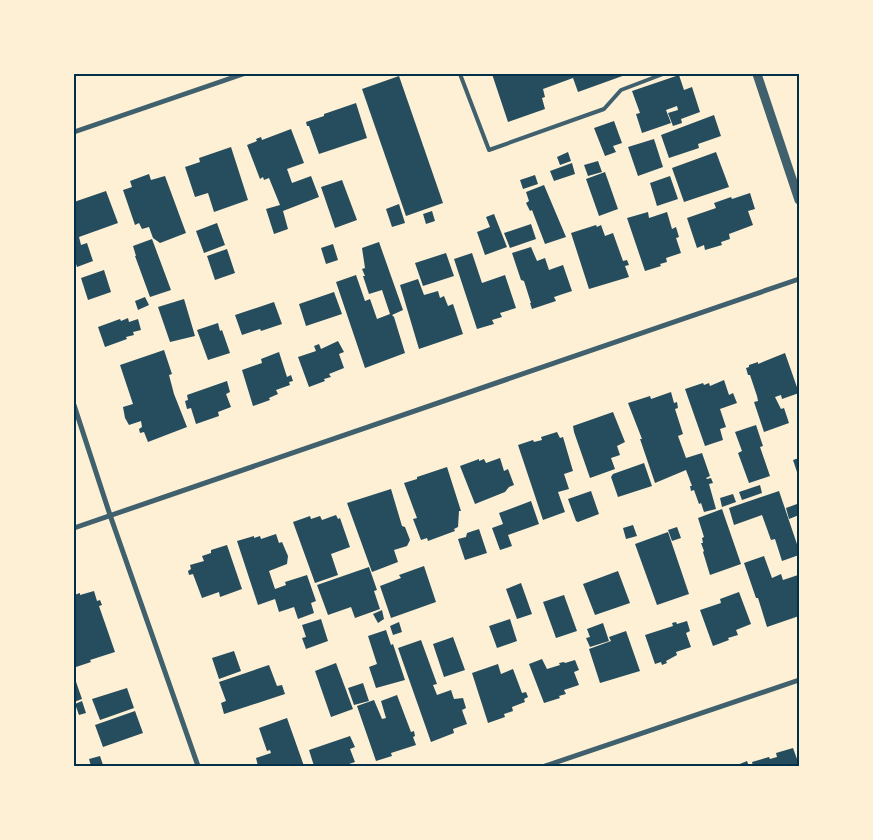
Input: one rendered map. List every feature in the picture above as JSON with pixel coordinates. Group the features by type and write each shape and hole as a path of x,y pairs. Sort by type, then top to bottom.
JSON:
{"street":[{"path":"74,132 243,74"},
{"path":"757,74 799,200"},
{"path":"74,528 799,279"},
{"path":"74,405 110,515 198,766"},
{"path":"545,766 799,680"}],"lane":[{"path":"460,74 488,150 604,108 621,90 663,74"}],"building":[{"path":"492,74 628,74 578,92 573,78 543,89 545,97 542,98 545,109 508,122"},
{"path":"679,75 684,90 692,87 700,112 681,119 682,123 673,126 668,113 678,110 677,106 666,110 671,123 642,133 636,114 640,113 632,91"},
{"path":"399,76 443,203 406,216 362,89"},
{"path":"356,103 367,138 319,154 306,122"},
{"path":"714,115 721,136 698,144 699,148 669,158 661,135"},
{"path":"614,121 622,143 613,146 616,152 605,156 594,128"},
{"path":"291,129 304,163 287,169 292,183 311,176 319,197 283,211 288,229 274,234 266,209 280,205 269,178 264,180 263,177 260,179 247,145 261,137 262,140"},
{"path":"654,139 663,167 638,176 628,147"},
{"path":"231,147 248,200 214,212 208,193 195,197 185,167 200,162 199,158"},
{"path":"568,152 571,161 560,165 557,157"},
{"path":"716,152 729,187 684,202 672,168"},
{"path":"598,161 602,172 588,176 584,165"},
{"path":"572,163 575,174 554,181 550,171"},
{"path":"605,172 618,209 599,216 586,179"},
{"path":"149,174 151,180 165,176 186,233 160,243 153,238 149,227 142,229 139,223 135,225 123,190 132,187 130,181"},
{"path":"535,175 538,184 523,189 520,180"},
{"path":"670,176 678,199 657,206 650,183"},
{"path":"342,180 357,220 335,228 321,187"},
{"path":"544,185 566,237 545,244 532,210 530,211 526,203 529,201 526,192"},
{"path":"106,191 118,223 79,237 81,245 87,243 93,261 77,267 74,258 74,202"},
{"path":"750,193 755,209 748,211 753,225 729,234 730,239 721,242 722,245 705,250 704,245 697,248 687,218 716,208 714,203"},
{"path":"399,204 405,223 392,227 386,209"},
{"path":"432,211 435,221 426,224 423,214"},
{"path":"648,212 649,218 667,212 672,229 676,227 679,237 676,238 681,253 666,258 667,262 660,264 661,266 645,271 627,218"},
{"path":"494,214 507,247 485,255 477,232 490,227 486,217"},
{"path":"217,223 225,245 204,253 196,231"},
{"path":"531,224 536,239 510,248 504,233"},
{"path":"596,225 597,227 601,225 605,236 613,233 623,261 627,260 629,265 625,266 629,277 589,289 571,233"},
{"path":"152,239 171,290 150,297 133,246"},
{"path":"379,242 403,310 392,315 405,353 365,368 336,282 356,275 365,301 370,299 377,319 390,314 382,290 369,294 363,276 365,276 362,269 365,268 362,248"},
{"path":"333,244 338,260 326,264 321,248"},
{"path":"531,247 537,261 545,258 549,270 563,265 572,291 554,297 556,301 532,309 524,281 521,280 512,253"},
{"path":"227,249 235,273 215,280 207,256"},
{"path":"446,253 454,276 423,286 415,263"},
{"path":"472,253 482,283 505,275 516,308 500,313 502,317 492,320 494,324 477,329 454,259"},
{"path":"104,270 111,292 88,300 81,278"},
{"path":"418,279 424,295 438,291 440,298 444,296 448,306 453,304 463,334 419,349 400,285"},
{"path":"334,292 342,314 306,326 299,304"},
{"path":"145,297 149,305 138,310 135,301"},
{"path":"184,299 195,336 170,342 158,307"},
{"path":"274,302 282,324 242,335 235,315"},
{"path":"128,318 129,322 138,319 141,330 133,332 134,335 126,337 127,339 105,347 98,327"},
{"path":"218,323 230,353 208,360 197,330"},
{"path":"338,341 344,352 339,354 344,368 329,374 331,377 324,379 325,381 309,387 298,357 316,351 314,346 319,344 321,349"},
{"path":"164,350 172,374 169,375 174,394 187,427 148,442 144,432 140,433 141,421 129,425 125,418 123,407 133,404 120,365"},
{"path":"279,352 287,377 291,375 293,381 289,382 290,385 276,390 278,394 269,398 270,400 253,406 242,370 262,363 261,359"},
{"path":"785,353 799,393 782,399 781,395 775,397 781,409 784,408 789,423 764,432 754,402 758,401 757,396 746,368 749,365 758,362 758,364"},
{"path":"724,380 729,395 733,393 737,403 720,409 726,427 720,429 723,440 705,446 685,389 703,383 704,385 709,383 710,386"},
{"path":"227,381 230,392 226,394 231,407 218,412 219,416 196,424 191,408 187,409 185,401 188,400 187,395"},
{"path":"671,392 674,403 677,402 678,408 675,409 683,434 678,436 686,458 702,453 710,476 706,478 711,478 713,483 709,484 716,509 704,512 694,490 691,491 690,486 692,486 686,470 655,483 640,439 642,439 628,403 650,396 651,399"},
{"path":"613,412 625,442 617,446 620,455 611,458 615,469 590,478 573,426"},
{"path":"756,425 763,446 760,447 770,476 749,483 738,453 742,451 735,432"},
{"path":"557,432 560,438 563,437 573,471 564,474 569,489 558,492 565,512 543,520 518,445 533,440 534,442 542,440 541,437"},
{"path":"500,458 504,471 508,469 514,485 505,492 475,504 460,466 479,459 479,461 484,459 486,463"},
{"path":"799,458 799,471 797,472 793,460"},
{"path":"644,463 652,486 618,497 611,477 613,474"},
{"path":"447,467 461,511 459,511 458,527 454,529 455,531 428,541 427,538 421,540 413,519 417,518 404,483"},
{"path":"760,485 762,493 742,500 739,492"},
{"path":"391,489 402,526 405,527 410,540 407,546 394,550 398,562 372,572 347,503"},
{"path":"591,491 599,514 578,522 568,499"},
{"path":"779,491 799,550 799,555 782,561 775,539 771,540 762,515 734,525 729,508"},
{"path":"733,494 736,502 722,507 720,498"},
{"path":"531,501 539,524 508,535 512,546 500,550 492,528 503,524 499,513"},
{"path":"797,504 799,515 789,519 786,508"},
{"path":"722,509 741,564 710,575 701,543 703,543 702,538 704,537 698,518"},
{"path":"336,515 338,519 340,518 350,547 331,554 338,575 315,583 293,522 310,516 311,519 320,516 322,520"},
{"path":"633,525 637,536 626,539 623,528"},
{"path":"677,527 681,538 672,541 668,530"},
{"path":"479,529 487,553 465,560 458,539 466,537 467,533"},
{"path":"668,532 689,594 657,605 635,544"},
{"path":"276,534 279,543 282,542 288,556 287,564 269,571 275,589 286,585 285,582 307,575 316,601 311,603 314,613 298,619 294,607 279,612 275,599 258,605 237,541 254,536 254,538 260,536 261,539"},
{"path":"227,545 242,589 220,597 219,592 202,598 193,574 189,575 190,565 204,561 202,556 211,553 211,550"},
{"path":"764,556 772,578 781,574 783,580 798,575 799,580 799,616 767,627 744,563"},
{"path":"424,566 436,602 391,618 380,586 401,578 399,575"},
{"path":"369,567 377,590 374,591 380,609 355,618 351,607 328,615 317,585"},
{"path":"618,571 630,603 595,615 583,584"},
{"path":"521,583 532,614 517,619 506,589"},
{"path":"94,591 97,601 100,600 102,605 99,606 115,652 90,660 91,662 76,667 74,660 74,595"},
{"path":"739,592 751,624 736,630 738,635 713,646 700,610 721,603 720,599"},
{"path":"564,595 577,631 556,638 543,602"},
{"path":"382,610 384,619 378,623 373,614"},
{"path":"321,619 328,641 306,649 302,638 306,637 302,625"},
{"path":"510,619 517,641 497,648 489,626"},
{"path":"687,621 690,631 686,633 691,647 676,652 677,655 666,661 667,663 662,665 661,662 655,664 645,635 673,626 672,623 676,622 677,624"},
{"path":"399,622 402,632 393,635 390,626"},
{"path":"603,623 609,641 590,647 586,638 590,637 587,629"},
{"path":"386,630 391,645 393,644 405,680 376,688 369,667 377,664 368,636"},
{"path":"626,631 640,671 600,683 589,649 611,641 609,637"},
{"path":"453,637 465,670 444,677 433,644"},
{"path":"421,640 437,684 433,685 437,695 451,690 454,699 463,698 466,708 462,710 467,724 453,729 454,733 431,742 398,648"},
{"path":"234,651 241,671 219,679 212,658"},
{"path":"542,659 547,669 560,665 559,663 575,660 579,670 574,672 579,685 564,690 566,694 559,696 560,698 544,703 529,664"},
{"path":"336,663 353,709 331,717 315,671"},
{"path":"498,664 501,674 513,669 522,693 526,692 528,697 524,699 525,702 512,707 513,711 504,714 505,717 488,723 472,673"},
{"path":"269,665 277,686 282,685 285,694 224,714 221,703 226,701 219,682"},
{"path":"74,676 82,699 74,702"},
{"path":"363,683 369,701 354,705 348,688"},
{"path":"127,688 134,708 100,720 92,699"},
{"path":"397,695 411,732 414,731 415,736 413,737 416,745 391,753 392,756 376,761 357,706 374,700 382,719 386,718 381,701"},
{"path":"82,701 86,713 79,715 75,704"},
{"path":"135,711 143,733 103,747 95,725"},
{"path":"287,718 304,766 258,766 256,758 271,753 270,750 267,751 259,728"},
{"path":"350,736 355,747 350,749 355,762 343,766 314,766 309,750"},
{"path":"793,748 797,759 799,758 799,766 753,766 752,762 769,757 770,759 777,757 776,753"},
{"path":"100,756 103,765 91,766 89,759"},
{"path":"747,761 749,766 735,766"}]}
